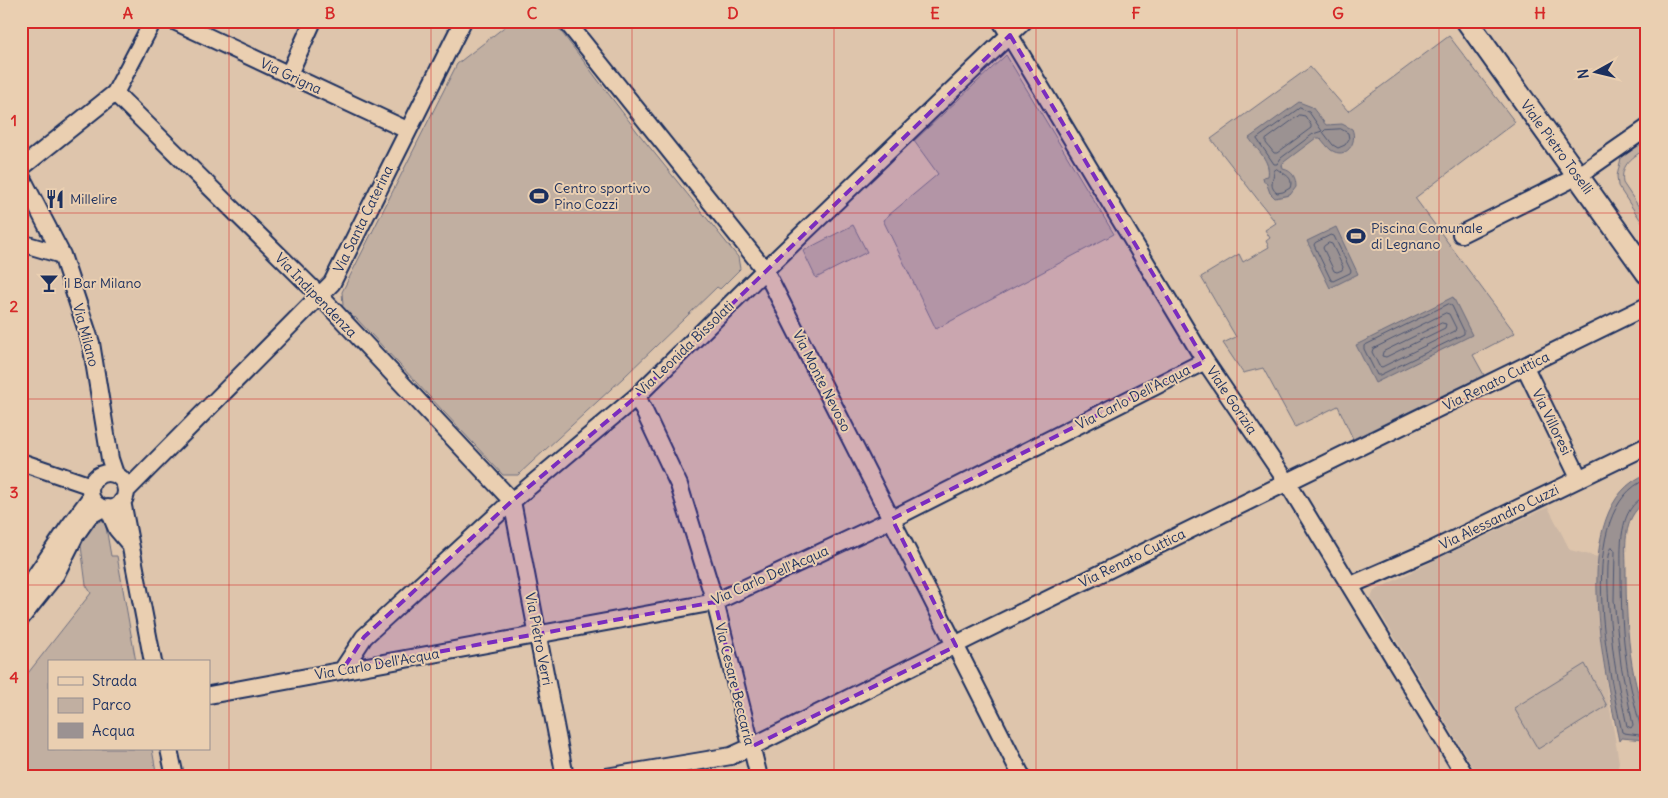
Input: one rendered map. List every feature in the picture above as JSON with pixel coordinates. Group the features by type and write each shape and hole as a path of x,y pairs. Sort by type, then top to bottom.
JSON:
{"main road":[{"name":"Viale Pietro Toselli","path":"1466,21 1647,273"}],"street":[{"path":"21,168 115,94 153,21"},
{"name":"Via Grigna","path":"174,21 407,130"},
{"path":"289,74 313,21"},
{"name":"Via Santa Caterina","path":"109,493 131,478 141,474 332,282 463,21"},
{"name":"Via Monte Nevoso","path":"566,21 765,270 1022,777"},
{"name":"Viale Gorizia","path":"1001,21 1206,361 1287,482 1351,584 1466,777"},
{"name":"Via Leonida Bissolati","path":"343,669 364,637 512,501 637,396 1024,21"},
{"name":"Via Indipendenza","path":"115,94 319,296 512,501"},
{"path":"1461,234 1578,176 1647,128"},
{"name":"Via Milano","path":"21,176 62,254 91,343 110,458 109,493 117,529 131,546 153,660"},
{"path":"21,243 62,254"},
{"name":"Via Renato Cuttica","path":"606,777 731,756 751,747 1647,306"},
{"name":"Via Carlo Dell'Acqua","path":"210,695 715,602 892,520 1206,361"},
{"name":"Via Villoresi","path":"1526,367 1579,478"},
{"name":"Via Cesare Beccaria","path":"637,396 679,485 715,602 759,777"},
{"name":"Via Alessandro Cuzzi","path":"1351,584 1434,549 1647,446"},
{"path":"21,462 109,493"},
{"path":"21,597 68,528 109,493"},
{"path":"21,618 56,574 89,516 109,493"},
{"name":"Via Pietro Verri","path":"512,501 565,777"},
{"path":"169,750 175,777"}],"highlighted area":[{"path":"1010,35 1205,361 892,519 956,646 751,747 715,602 343,669 364,637 512,501 637,396"}],"shaded area":[{"path":"1548,507 1570,550 1598,557 1596,580 1597,613 1619,762 1616,777 1479,777 1371,598 1374,591"}],"green space":[{"name":"Centro sportivo Pino Cozzi","path":"512,21 553,21 639,134 738,257 740,269 720,289 717,287 624,377 518,475 503,475 355,317 352,320 341,308 343,305 342,292 457,64"},
{"name":"Piscina Comunale di Legnano","path":"1449,36 1515,122 1415,198 1515,333 1473,355 1484,375 1353,439 1338,406 1295,427 1263,368 1243,373 1223,343 1236,337 1201,277 1239,254 1243,262 1269,247 1266,241 1270,238 1265,230 1276,223 1211,139 1310,67 1348,111"},
{"path":"1006,55 1114,234 936,329 883,220 938,174 914,141"},
{"path":"1647,139 1647,148 1626,166 1623,183 1647,219 1647,230 1618,186 1617,176 1621,158"},
{"path":"853,225 867,252 816,278 803,251"},
{"path":"104,516 111,556 117,556 136,660 48,660 48,750 152,750 157,777 21,777 21,682 91,593 86,585 80,538 94,517"},
{"path":"1585,664 1607,706 1538,749 1514,708"}],"water":[{"path":"1299,102 1312,107 1326,125 1342,124 1352,129 1352,144 1346,151 1336,153 1320,138 1316,138 1284,162 1282,165 1283,169 1293,175 1296,187 1290,195 1275,198 1270,193 1266,182 1264,182 1263,177 1268,176 1267,165 1263,156 1249,138"},
{"path":"1336,227 1358,274 1330,288 1307,241"},
{"path":"1453,297 1472,335 1375,383 1356,345"},
{"path":"1647,474 1647,501 1638,508 1632,517 1626,535 1629,642 1647,734 1647,744 1645,744 1645,740 1621,738 1619,741 1606,677 1600,637 1597,595 1598,555 1606,520 1621,492"}],"place":[{"name":"Centro sportivo Pino Cozzi","path":"539,196"},
{"name":"Millelire","path":"55,199"},
{"name":"Piscina Comunale di Legnano","path":"1356,236"},
{"name":"il Bar Milano","path":"49,283"}]}
